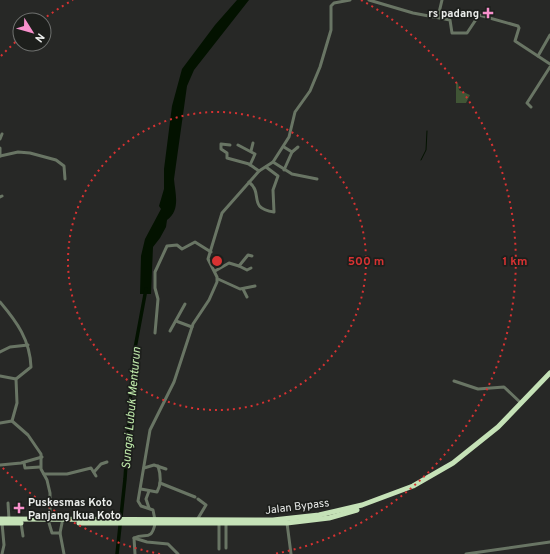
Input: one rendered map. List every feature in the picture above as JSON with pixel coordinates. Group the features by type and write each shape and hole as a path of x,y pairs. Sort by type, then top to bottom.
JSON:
{"highway":[{"name":"Jalan Bypass","path":"155,522 197,520 287,523 309,521 346,514 414,488 437,476 471,454 511,420 541,386 550,373"},
{"name":"Jalan Bypass","path":"1,521 226,524 288,519 331,513 362,505 395,494 434,475 471,450 550,378"},
{"name":"Jalan Bypass","path":"1,521 9,519 22,521"},
{"name":"Jalan Bypass","path":"49,521 62,523 99,522"}],"street":[{"path":"134,538 153,533 155,522 153,510 138,503 150,430 174,382 192,326 212,295 218,279 208,260 222,213 259,171 273,162 284,146 291,132 295,112 310,91 320,67 331,30 331,6 334,3 348,0"},
{"path":"369,0 413,13 451,20 452,33 465,34 470,30 479,15 480,9"},
{"path":"438,17 442,0"},
{"path":"479,15 518,26 519,28 515,42 550,65 527,104 531,107"},
{"path":"538,56 550,35"},
{"path":"0,139 2,134"},
{"path":"251,151 253,143"},
{"path":"230,145 221,144 221,149 227,153 227,158 250,165 259,171"},
{"path":"238,145 256,155 250,165"},
{"path":"284,146 292,152"},
{"path":"284,170 292,152 298,146"},
{"path":"0,148 0,156 22,152 56,160 64,166 65,179"},
{"path":"273,162 284,170 298,176 316,179"},
{"path":"249,182 255,189 260,208 275,211 274,190 278,176 266,167"},
{"path":"155,333 158,299 155,288 155,272 168,246 177,245 182,249 195,242 211,252"},
{"path":"240,266 248,255 252,256"},
{"path":"215,271 229,263 247,270 252,268"},
{"path":"218,279 235,288 243,289 255,286"},
{"path":"243,289 247,297"},
{"path":"0,302 19,325 28,346 32,367 16,380"},
{"path":"170,331 185,304"},
{"path":"176,322 192,326"},
{"path":"0,352 10,347 28,346"},
{"path":"0,376 16,380"},
{"path":"12,421 17,403 16,380"},
{"path":"454,381 478,389 495,389 504,387 522,404"},
{"path":"0,423 12,421"},
{"path":"12,421 28,435 42,457 40,467 44,474 50,493 49,521 52,533 60,533"},
{"path":"0,464 24,463 42,457"},
{"path":"44,474 67,474 90,468 95,474 101,464 107,462"},
{"path":"24,463 25,468 40,467"},
{"path":"144,468 152,465 166,469"},
{"path":"141,489 157,492 161,475 158,466"},
{"path":"160,483 196,498 206,505 197,520"},
{"path":"149,491 146,499 149,508"},
{"path":"8,503 9,519"},
{"path":"1,521 4,546 1,554"},
{"path":"22,521 23,536"},
{"path":"62,523 60,533 64,554"},
{"path":"287,523 291,554"},
{"path":"219,524 220,549"},
{"path":"226,524 226,548"},
{"path":"134,538 135,554"},
{"path":"134,538 146,542 168,544 178,554"},
{"path":"466,554 550,542"}],"green space":[{"path":"456,83 458,83 459,90 470,95 466,103 456,103"}],"shaded area":[{"path":"237,0 249,0 194,70 187,86 174,179 176,206 171,216 167,220 166,227 160,238 153,247 151,294 140,294 141,256 145,239 161,209 159,206 164,189 164,169 172,106 182,69 215,25"}],"waterway":[{"path":"421,160 426,150 427,131"},
{"name":"Sungai Lubuk Menturun","path":"117,554 125,479 133,359 146,289"}],"place":[{"name":"rs padang","path":"488,13"},
{"name":"Puskesmas Koto Panjang Ikua Koto","path":"19,508"}]}
